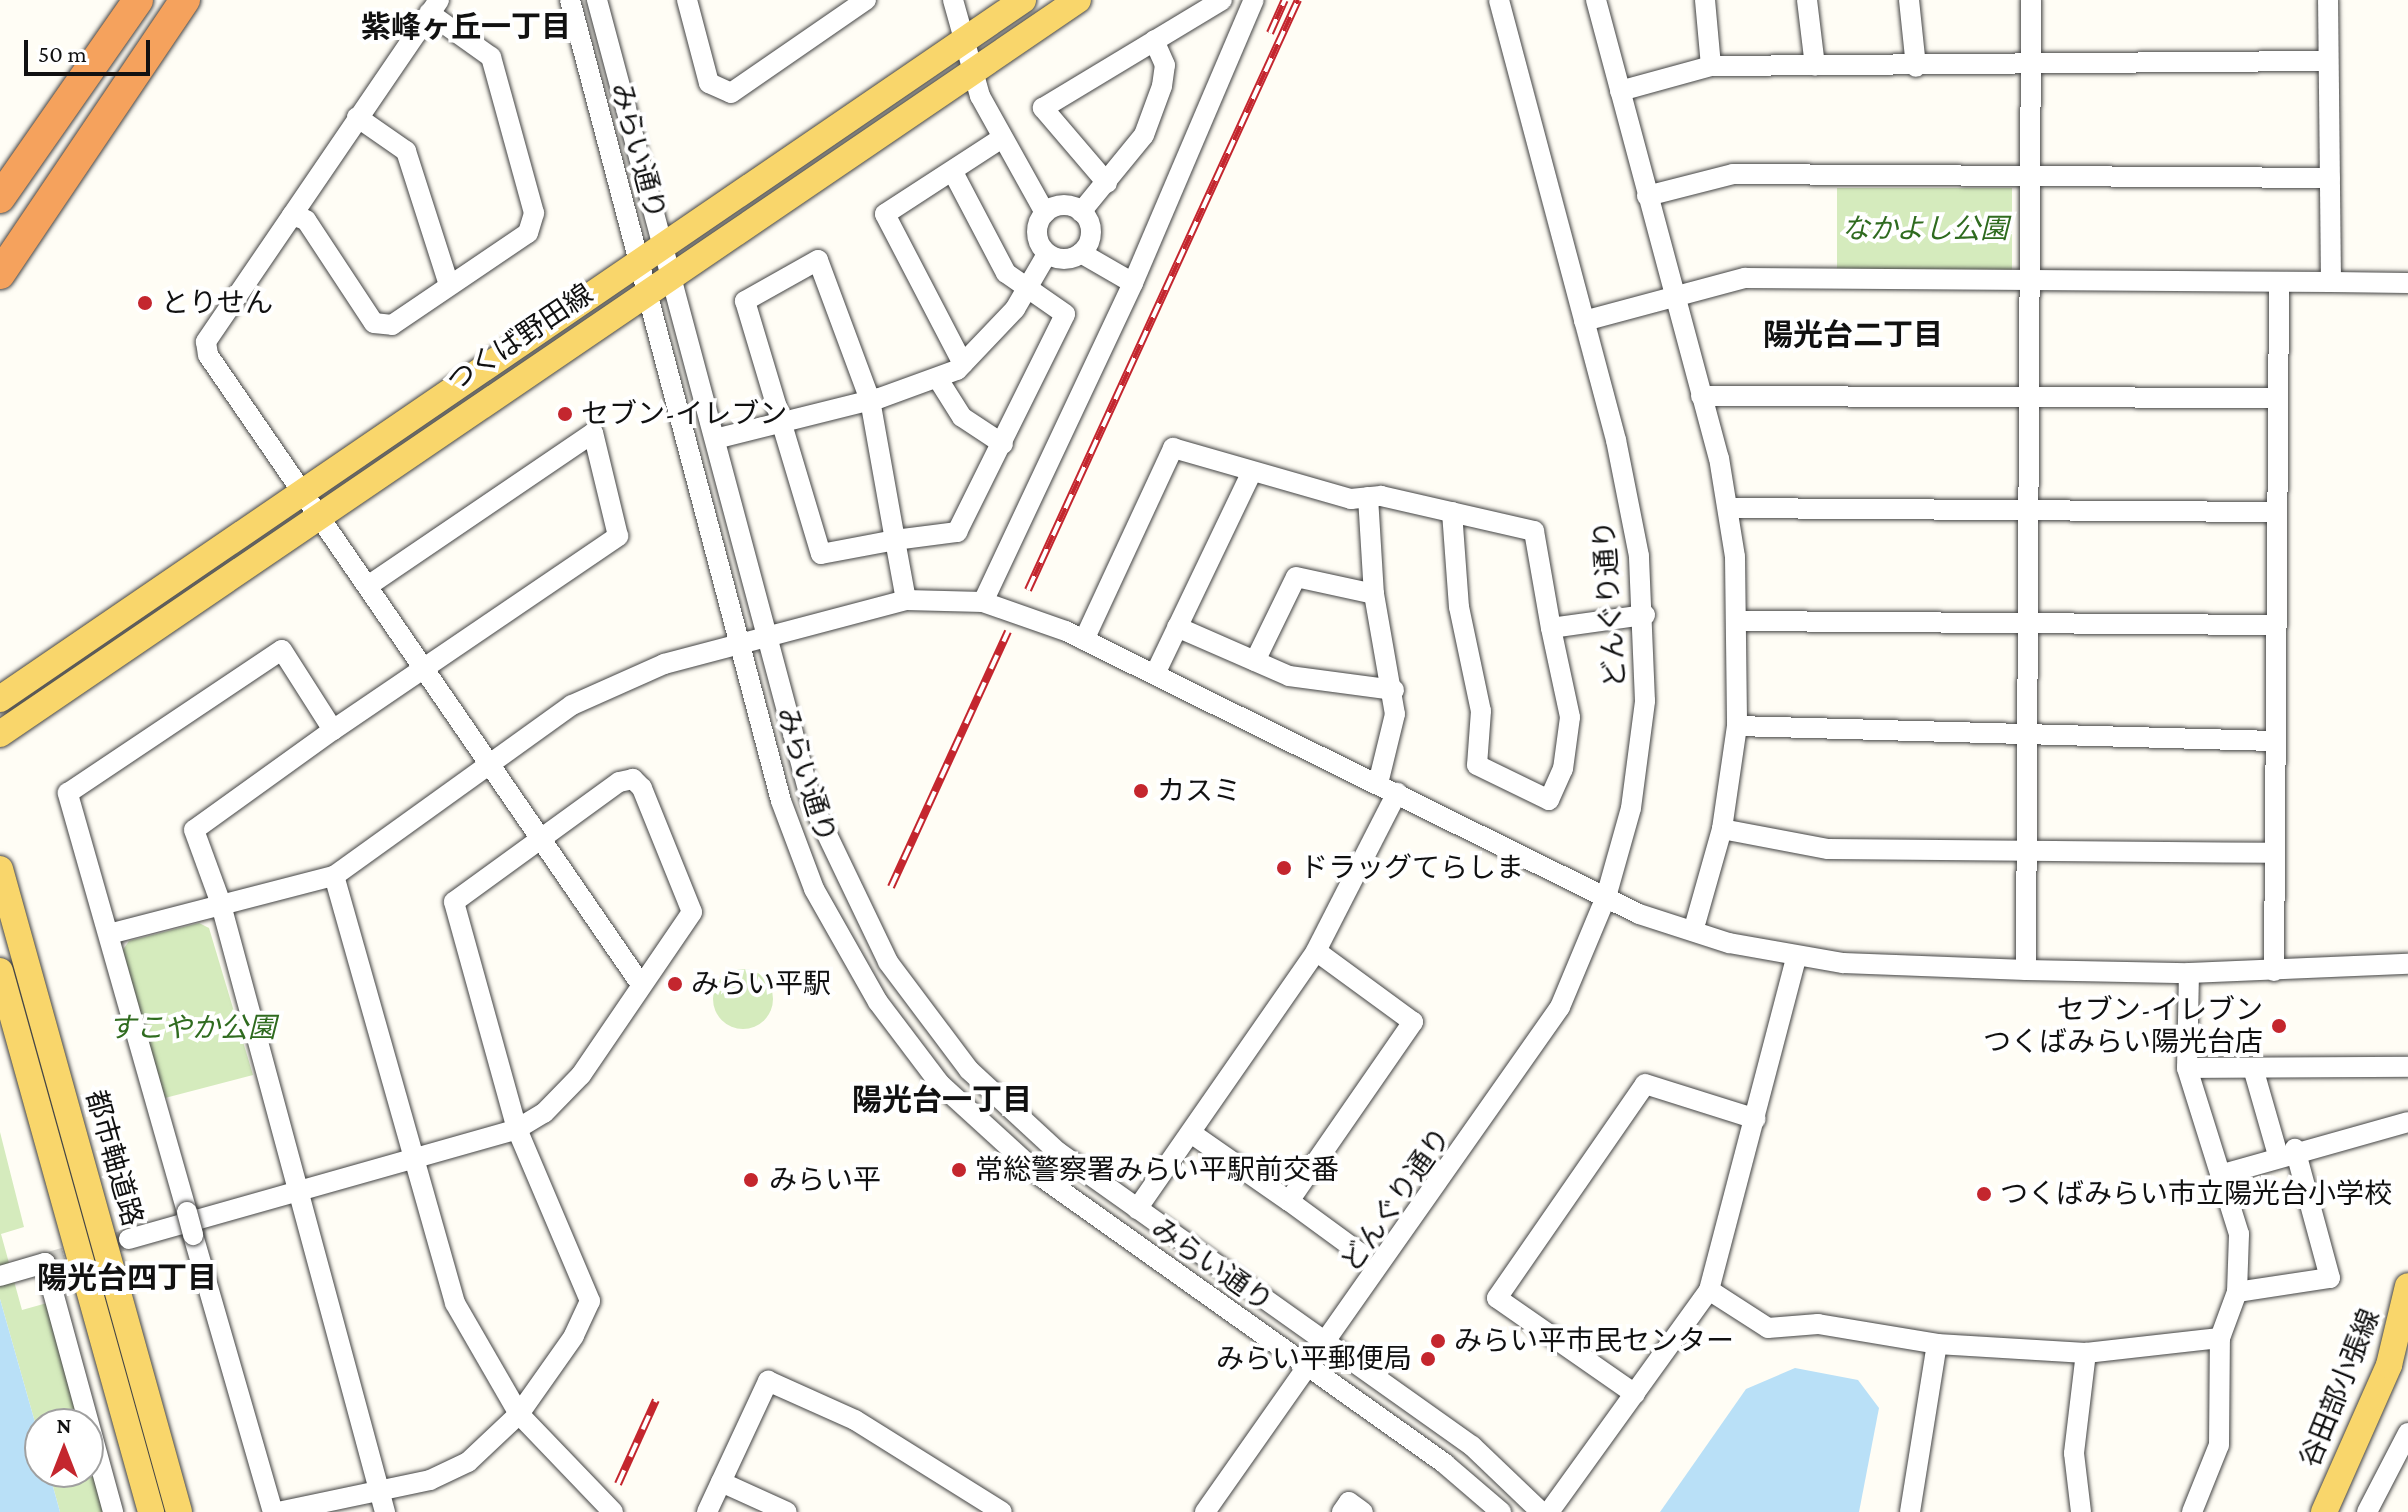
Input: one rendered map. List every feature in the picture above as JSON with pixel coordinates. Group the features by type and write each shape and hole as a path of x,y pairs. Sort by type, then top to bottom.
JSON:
{"highway":[{"path":"0,198 138,0"},
{"path":"0,274 185,0"}],"main road":[{"name":"つくば野田線","path":"0,699 963,38 1023,0"},
{"name":"つくば野田線","path":"0,734 972,67 1078,0"},
{"name":"都市軸道路","path":"0,869 179,1512"},
{"path":"0,971 151,1512"},
{"name":"谷田部小張線","path":"2324,1512 2389,1365 2408,1286"}],"street":[{"name":"みらい通り","path":"570,0 781,801 814,889 916,1054 1043,1178 1310,1368 1501,1512"},
{"name":"みらい通り","path":"597,0 811,801 888,962 996,1097 1137,1209 1472,1446 1541,1512"},
{"path":"687,0 709,83 731,93 866,0"},
{"path":"953,0 972,67 999,140 1045,213"},
{"path":"1107,183 1043,108 1222,0"},
{"path":"983,602 1133,283 1254,0"},
{"name":"どんぐり通り","path":"1205,1512 1328,1345 1524,1066 1560,1007 1606,897 1639,764 1645,615 1630,502 1499,0"},
{"path":"1596,0 1729,508 1740,621 1737,726 1722,829 1696,921"},
{"path":"1705,0 1711,66"},
{"path":"1807,0 1815,66"},
{"path":"1909,0 1916,67"},
{"path":"2026,970 2035,280 2036,67 2031,0"},
{"path":"2328,0 2331,282"},
{"path":"292,215 306,220 374,323 392,325 528,233 534,213 491,57 434,7 357,117 206,342 487,765 640,983"},
{"path":"1081,212 1144,135 1162,86 1165,65 1154,40"},
{"path":"1620,91 1711,66 2036,67 2327,61"},
{"path":"357,117 406,151 449,285"},
{"path":"963,364 885,214 999,140"},
{"path":"906,600 895,540 870,400 818,260 745,301 821,554 895,540 957,532 1065,314 1025,291 1006,273 953,172"},
{"path":"1647,196 1733,174 2330,178"},
{"path":"1081,253 1090,228 1081,212 1059,206 1045,213 1037,238 1047,254 1064,259 1081,253 1133,283"},
{"path":"715,439 870,400 938,379 963,364 1025,291 1047,254"},
{"path":"1584,321 1745,278 2408,283"},
{"path":"2274,971 2272,853 2279,282"},
{"path":"938,379 962,417 1003,444"},
{"path":"1701,396 2277,398"},
{"path":"369,585 593,433 618,536 333,730 194,830 220,901 295,1192 385,1512"},
{"path":"1084,640 1173,448 1251,474 1452,512 1534,531 1570,717 1563,769 1549,800 1477,765 1481,711 1459,607 1452,512"},
{"path":"1155,674 1251,474"},
{"path":"1137,1209 1316,951 1388,788 1394,690 1374,594 1368,497"},
{"path":"1729,508 2275,512"},
{"path":"1255,661 1296,577 1374,594"},
{"path":"109,934 220,901 334,876 487,765 613,683 739,643 906,600 983,602 1084,640 1606,897 1693,933 1796,958 2026,970 2189,973 2408,964"},
{"path":"1551,628 1645,615"},
{"path":"1740,621 2274,625"},
{"path":"1177,627 1255,661 1335,687 1394,690"},
{"path":"129,1239 295,1192 409,1159 517,1129 544,1113 581,1075 640,983 692,912 642,788 633,779 619,782 454,902 517,1129 590,1301 554,1371 519,1414 468,1462 430,1480 376,1486 275,1512 193,1235 187,1212 109,934 68,793 282,650 333,730"},
{"path":"1737,726 2029,739 2273,741"},
{"path":"1722,829 1828,849 2272,853"},
{"path":"334,876 409,1159 455,1303 519,1414 613,1512"},
{"path":"1289,1201 1413,1022 1316,951"},
{"path":"1549,1512 1709,1290 1796,958"},
{"path":"2189,973 2187,1068 2239,1234 2237,1292 2220,1338 2219,1445 2192,1512"},
{"path":"2187,1068 2408,1067"},
{"path":"2237,1292 2330,1278 2287,1152 2253,1068"},
{"path":"1635,1394 1497,1298 1645,1084 1756,1119"},
{"path":"2220,1175 2287,1152 2408,1122"},
{"path":"1191,1133 1360,1253"},
{"path":"0,1276 45,1263 113,1512"},
{"path":"1709,1290 1768,1328 1818,1324 1937,1344 2086,1353 2220,1338"},
{"path":"1910,1512 1937,1344"},
{"path":"2081,1512 2074,1453 2086,1353"},
{"path":"707,1512 768,1381 855,1420 1002,1512"},
{"path":"2367,1512 2408,1433"},
{"path":"721,1482 787,1512"},
{"path":"1342,1512 1349,1502 1363,1512"}],"green space":[{"name":"なかよし公園","path":"1837,188 2012,188 2012,270 1837,270"},
{"name":"すこやか公園","path":"199,923 209,928 253,1075 165,1098 122,951 129,941"},
{"path":"743,969 755,971 764,978 771,987 771,1011 764,1020 755,1027 743,1029 731,1027 722,1020 715,1011 713,999 715,987 722,978 731,971"},
{"path":"0,1132 24,1227 1,1234 22,1310 47,1303 75,1408 31,1408 0,1299"},
{"path":"53,1488 96,1488 103,1512 60,1512"}],"water":[{"path":"0,1299 31,1408 24,1408 24,1488 53,1488 60,1512 0,1512"},
{"path":"1795,1368 1858,1380 1879,1408 1859,1512 1660,1512 1746,1389"}],"tunnel":[{"path":"45,1263 129,1239"}],"railway":[{"path":"1270,33 1285,0"},
{"path":"1028,590 1298,0"},
{"path":"891,887 1008,632"},
{"path":"618,1484 656,1400"}],"place":[{"name":"とりせん","path":"145,303"},
{"name":"セブン-イレブン","path":"565,414"},
{"name":"カスミ","path":"1141,791"},
{"name":"ドラッグてらしま","path":"1284,868"},
{"name":"みらい平駅","path":"675,984"},
{"name":"セブン-イレブン つくばみらい陽光台店","path":"2279,1026"},
{"name":"常総警察署みらい平駅前交番","path":"959,1170"},
{"name":"みらい平","path":"751,1180"},
{"name":"つくばみらい市立陽光台小学校","path":"1984,1194"},
{"name":"みらい平市民センター","path":"1438,1341"},
{"name":"みらい平郵便局","path":"1428,1359"}],"district":[{"name":"紫峰ヶ丘一丁目","path":"466,27"},
{"name":"陽光台二丁目","path":"1853,335"},
{"name":"陽光台一丁目","path":"942,1100"},
{"name":"陽光台四丁目","path":"127,1278"}]}
